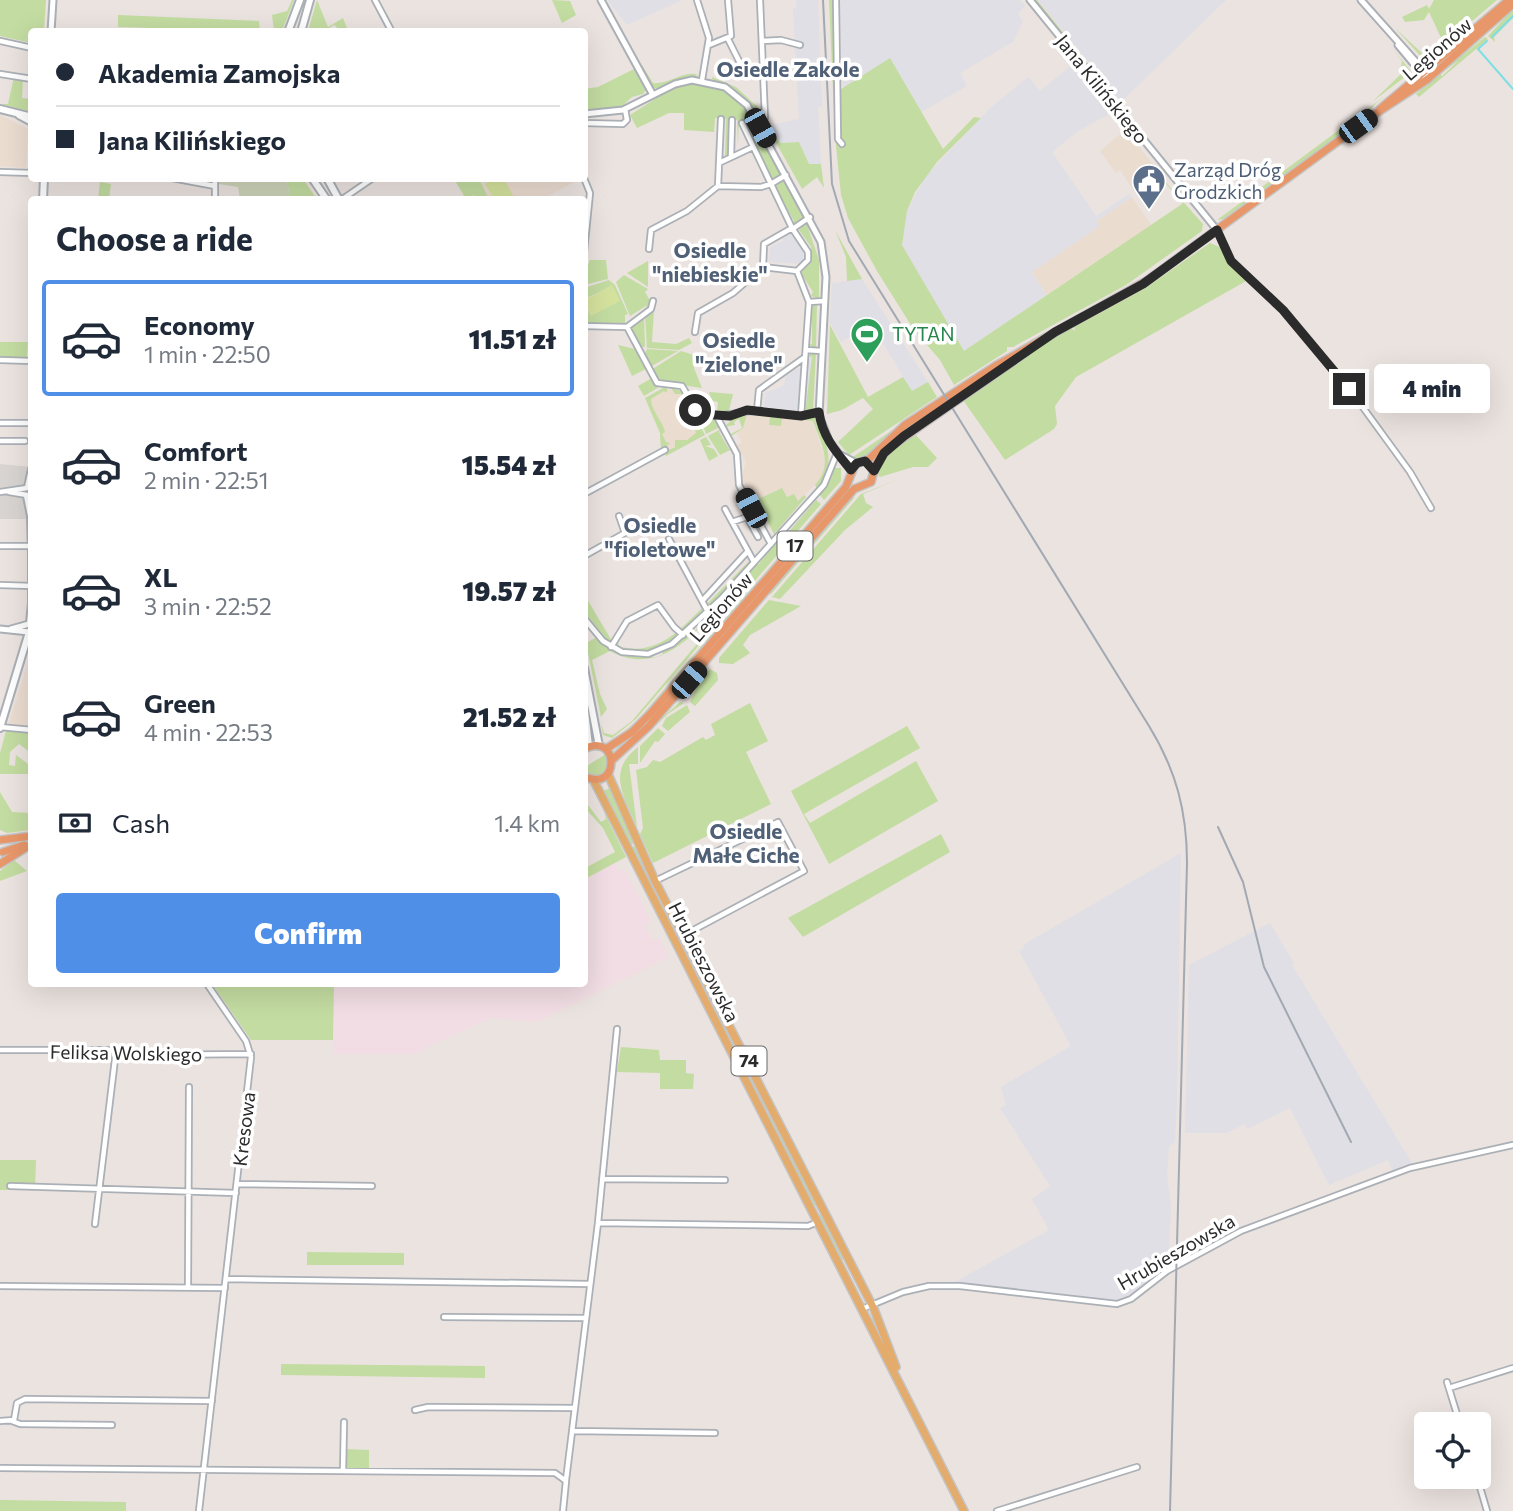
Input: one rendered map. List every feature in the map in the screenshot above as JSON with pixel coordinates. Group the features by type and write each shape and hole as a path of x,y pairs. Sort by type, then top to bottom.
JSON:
{"highway":[{"name":"Legionów","path":"1425,75 1508,0"},
{"name":"Legionów","path":"861,462 909,423 996,365 1136,288 1378,113 1513,4"},
{"name":"Legionów","path":"874,471 876,463 898,441 1055,332"},
{"path":"861,462 874,471"},
{"name":"17","path":"851,473 861,462"},
{"name":"17","path":"861,486 871,482 874,471"},
{"name":"Legionów","path":"602,748 646,718 846,488 851,473"},
{"path":"851,473 861,486"},
{"name":"Legionów","path":"612,760 649,726 851,492 861,486"},
{"path":"588,748 602,748 612,760 608,774 593,779 588,777"},
{"path":"1,854 1,840 28,842"},
{"path":"1,854 12,846 28,843"},
{"path":"0,864 28,844"}],"main road":[{"path":"290,28 300,0"},
{"path":"302,28 310,0"},
{"path":"0,109 28,116"},
{"path":"19,115 28,120"},
{"path":"22,659 28,637"},
{"path":"0,728 28,639"},
{"path":"588,686 602,748"},
{"name":"Hrubieszowska","path":"608,774 655,881 873,1307"},
{"name":"Hrubieszowska","path":"593,779 864,1311"},
{"path":"764,1114 773,1109"},
{"name":"74","path":"873,1307 907,1398"},
{"name":"74","path":"864,1311 964,1511"}],"street":[{"path":"51,28 53,0"},
{"path":"375,0 390,28"},
{"path":"601,0 653,95"},
{"path":"697,0 708,26 709,45 702,80"},
{"path":"709,45 728,39 731,32 728,0"},
{"path":"759,124 765,119 760,0"},
{"path":"836,0 838,139 842,144"},
{"name":"Jana Kilińskiego","path":"1030,0 1217,230 1231,261 1283,310 1359,402 1410,472 1431,508"},
{"path":"1361,0 1425,75"},
{"path":"728,39 744,71"},
{"path":"762,41 781,40 800,45"},
{"path":"0,41 28,47"},
{"path":"0,74 28,78"},
{"path":"588,114 625,109 682,82 702,80 717,83 736,94 759,124 810,217 823,251 825,301 819,412 823,429 851,473"},
{"path":"588,123 625,123 625,109"},
{"path":"718,186 721,119"},
{"path":"731,157 733,120"},
{"path":"695,332 699,312 734,291 763,267 797,271 807,262 808,255 742,123"},
{"path":"718,163 753,147"},
{"path":"0,172 28,173"},
{"path":"649,250 651,230 687,211 718,186 761,187 786,175"},
{"path":"194,182 215,186"},
{"path":"215,182 215,196"},
{"path":"346,196 367,182"},
{"path":"586,182 590,193 588,213"},
{"path":"763,267 764,244 810,217"},
{"path":"797,271 809,302 801,416"},
{"path":"588,326 627,327 651,309 653,301"},
{"path":"809,302 825,301"},
{"path":"627,327 657,383 682,386 698,413 733,416 746,410 801,416 819,412"},
{"path":"757,411 760,390 806,353 822,351"},
{"path":"0,360 28,361"},
{"path":"716,415 737,454 738,484 771,544"},
{"path":"0,423 28,423"},
{"path":"0,441 25,441"},
{"path":"588,492 665,450"},
{"path":"837,453 861,462"},
{"path":"588,623 611,647 627,653 649,654 666,647 708,612 824,485 837,453"},
{"path":"0,492 28,492"},
{"path":"725,509 754,562"},
{"path":"588,554 624,534 620,516"},
{"path":"732,522 747,517 758,537"},
{"path":"669,539 708,612"},
{"path":"0,546 28,546"},
{"path":"703,600 748,551"},
{"path":"0,585 28,586"},
{"path":"611,647 627,621 658,605 683,635"},
{"path":"0,629 28,629"},
{"path":"13,629 23,637 24,647"},
{"path":"0,728 28,730"},
{"path":"655,881 778,822 804,872 684,934"},
{"path":"209,987 246,1041 251,1054"},
{"path":"563,1511 617,1029"},
{"name":"Feliksa Wolskiego","path":"0,1049 116,1051 141,1055 251,1054"},
{"path":"95,1224 116,1051"},
{"name":"Kresowa","path":"199,1511 251,1054"},
{"path":"188,1287 189,1087"},
{"name":"Hrubieszowska","path":"864,1311 903,1292 929,1286 960,1286 1103,1305 1121,1303 1163,1274 1241,1231 1410,1168 1513,1145"},
{"path":"602,1179 725,1180"},
{"path":"237,1184 372,1186"},
{"path":"10,1186 97,1191 236,1193"},
{"path":"597,1223 808,1226 818,1223"},
{"path":"226,1279 590,1284"},
{"path":"0,1286 225,1288"},
{"path":"443,1317 586,1318"},
{"path":"1449,1388 1513,1368"},
{"path":"1447,1382 1456,1412"},
{"path":"11,1421 17,1403 23,1399 212,1401"},
{"path":"415,1410 428,1407 575,1408"},
{"path":"0,1421 20,1424 112,1425"},
{"path":"343,1471 344,1422"},
{"path":"573,1431 715,1433"},
{"path":"997,1511 1137,1467"},
{"path":"0,1468 555,1474 566,1480"},
{"path":"1481,1489 1487,1511"}],"shaded area":[{"path":"607,0 682,0 627,25"},
{"path":"796,0 818,0 821,164 809,164 799,142 780,143 770,125 799,119 793,8 796,8"},
{"path":"839,0 1020,0 1025,6 1018,14 1023,21 1013,42 960,73 967,86 921,112 890,58 843,90"},
{"path":"1038,0 1226,0 1121,102"},
{"path":"1072,65 1111,113 1078,131 1052,152 1096,216 1129,194 1132,197 1097,221 1100,226 1032,273 1047,295 964,351 902,245 907,211 925,177 990,108 1028,77 1040,91"},
{"path":"0,115 28,129 26,168 0,166"},
{"path":"1125,130 1158,170 1157,175 1134,191 1120,170 1116,173 1100,151"},
{"path":"480,182 574,182 548,196 487,196"},
{"path":"1132,197 1151,225 1047,295 1032,272 1100,226 1097,221"},
{"path":"787,233 796,236 803,247 803,264 769,262 770,247 783,241 783,235"},
{"path":"862,279 928,382 912,392 872,324 841,342 830,323 832,283"},
{"path":"809,356 812,357 812,366 808,410 805,412 764,408 765,393 783,386 788,371 802,368"},
{"path":"666,389 680,391 702,432 666,451 660,441 661,427 646,400"},
{"path":"744,414 813,421 826,462 820,480 798,501 777,490 753,502 741,478 746,462 737,445 742,442 736,432 743,428"},
{"path":"0,464 28,467 28,519 0,519"},
{"path":"28,661 28,727 8,726"},
{"path":"1181,853 1177,1100 1175,1142 1169,1147 1167,1175 1171,1209 1168,1264 1135,1292 1113,1302 953,1283 1049,1230 1032,1199 1050,1186 1000,1108 1006,1105 1001,1087 1071,1046 1019,951 1024,948 1023,945"},
{"path":"615,863 619,871 625,870 651,922 645,925 653,941 659,938 669,957 537,1022 492,1018 427,1047 418,1054 334,1054 334,987 588,987 588,868"},
{"path":"1270,923 1294,963 1292,965 1413,1165 1393,1172 1388,1160 1329,1185 1290,1108 1247,1129 1244,1124 1227,1133 1185,1133 1189,965"}],"green space":[{"path":"0,0 46,0 44,28 28,28 28,42 0,36"},
{"path":"294,0 283,28 274,28 272,15 287,11"},
{"path":"317,0 328,27 343,18 347,28 338,28 334,25 330,28 309,28"},
{"path":"552,0 570,1 576,15 562,23"},
{"path":"829,0 835,0 838,91 890,58 943,149 974,117 981,118 937,162 915,192 907,211 902,245 964,351 1182,204 1161,177 1203,224 1202,231 1126,285 1013,347 1007,347 1007,351 954,385 940,360 914,330 848,218 841,195 835,136"},
{"path":"1034,0 1037,0 1099,77 1095,76"},
{"path":"1434,0 1497,0 1425,61 1395,28 1423,54 1443,42 1429,12 1424,20 1405,22 1402,17 1427,5 1429,9"},
{"path":"1513,9 1513,18 1494,37 1495,42 1488,36"},
{"path":"118,15 259,21 260,28 154,28 118,27"},
{"path":"1485,36 1459,60 1485,37 1488,39 1419,97 1416,94 1440,74 1442,76 1458,61 1442,72"},
{"path":"1392,48 1410,70 1410,73 1372,102 1400,75 1402,61"},
{"path":"642,65 653,83 688,74 698,75 661,88 654,88 650,83 643,94 632,97 619,109 588,112 588,88 598,87"},
{"path":"14,77 23,78 22,98 28,99 28,111 0,104 8,104"},
{"path":"712,77 736,87 763,112 764,118 758,119 738,92"},
{"path":"687,83 703,83 719,88 743,107 761,132 783,174 773,180 744,120 739,120 738,146 737,120 729,119 729,155 725,157 726,119 715,118 714,132 684,130 684,113 669,113 637,128 630,115 672,88"},
{"path":"1385,96 1334,139 1223,219 1217,220"},
{"path":"768,122 780,143 799,142 809,164 821,164 824,188 817,177 802,189 765,123"},
{"path":"783,180 804,218 796,224 792,223 794,221 774,187"},
{"path":"100,182 111,184 109,196 98,196"},
{"path":"287,182 305,182 315,196 290,196"},
{"path":"287,182 290,196 240,196 238,187 219,184"},
{"path":"456,182 480,182 488,196 474,195 464,196"},
{"path":"506,182 513,196 492,196 485,184"},
{"path":"806,222 819,260 819,299 811,296 813,292 801,273 812,260 811,247 799,230"},
{"path":"835,230 862,279 847,281 846,257"},
{"path":"1210,243 1222,248 1229,260 1248,280 1076,377 1055,406 1057,424 1054,429 1005,460 963,400 1046,342 1071,328 1075,331 1074,327 1144,289"},
{"path":"590,260 606,260 608,279 588,284"},
{"path":"648,261 648,287 627,273"},
{"path":"624,275 648,289 645,292 652,304 649,309 646,306 630,316 616,282"},
{"path":"609,280 615,285 628,314 625,315 627,324 588,324 588,310 591,316 612,286 588,298 588,287"},
{"path":"612,285 620,301 591,316 588,298"},
{"path":"817,303 814,349 809,344 812,344 812,306"},
{"path":"654,310 652,342 676,344 689,338 692,343 679,350 647,348 645,315"},
{"path":"644,316 645,347 639,347 629,328"},
{"path":"830,325 868,397 903,377 912,391 928,382 937,397 849,455 838,442 873,409 863,398 842,410 827,414"},
{"path":"0,342 28,342 27,357 0,357"},
{"path":"618,345 635,349 646,369 632,376"},
{"path":"647,349 678,351 650,367 644,355"},
{"path":"681,351 694,355 694,368 702,388 661,382 651,370"},
{"path":"811,352 816,353 813,411 805,414 812,357 809,356"},
{"path":"652,378 661,386 644,396 638,386"},
{"path":"667,388 667,393 664,391 651,399 664,428 665,432 662,434 666,442 670,443 661,451 660,433 645,398"},
{"path":"671,388 682,391 705,435 666,456 664,452 675,447 675,440 687,440 696,433 694,427 699,429 687,411 681,394 675,394"},
{"path":"709,392 733,394 729,411 732,413 717,413 718,402 712,401"},
{"path":"938,399 899,427 868,457 850,459"},
{"path":"746,413 802,418 816,415 829,462 817,489 815,485 821,477 825,462 813,421 782,418 781,426 769,425 770,417 747,414 743,428 730,437 728,432 731,434 742,428 739,419 734,422 735,425 724,427"},
{"path":"699,415 714,418 720,427 706,434"},
{"path":"721,429 719,432 729,449 732,449 720,455 708,436"},
{"path":"914,433 937,458 928,467 913,467 880,477 880,462"},
{"path":"706,437 711,445 705,446 714,449 718,456 709,461 700,440"},
{"path":"834,468 841,468 841,481 824,500 819,494"},
{"path":"899,479 863,494 866,503 873,507 845,530 780,599 772,597 861,494"},
{"path":"841,485 843,487 707,644 705,642"},
{"path":"782,488 787,497 794,494 798,501 804,495 806,497 774,534 756,500"},
{"path":"852,495 854,498 770,595 769,591"},
{"path":"816,500 821,504 716,626 709,613 756,563 759,564 777,540 780,542"},
{"path":"751,559 751,564 712,604 707,604"},
{"path":"769,600 801,606 750,635 743,645 750,653 733,664 719,663 719,658"},
{"path":"588,601 612,641 610,644 588,617"},
{"path":"703,607 705,611 679,635 660,647 659,645 645,652 623,650 614,645 619,643 618,646 631,649 655,645 675,633"},
{"path":"707,615 714,627 713,629 636,719 612,738 603,735 601,722 604,733 613,735 632,721 712,626 706,621 685,641 663,654 662,651 693,629 695,631"},
{"path":"597,637 621,654 652,655 650,658 637,659 610,651 592,660 600,694 607,709 601,717 588,642"},
{"path":"703,644 705,646 639,722 615,742 614,740 637,721"},
{"path":"710,669 717,673 718,680 695,706 690,702 700,680"},
{"path":"680,702 684,703 668,714 625,754 623,752"},
{"path":"750,703 768,741 746,752 771,804 653,863 640,834 643,828 636,770 647,767 653,760 660,762 703,737 706,740 715,735 711,724"},
{"path":"687,705 690,712 668,731 662,726 666,718"},
{"path":"907,726 920,748 804,814 810,823 916,761 938,801 829,864 791,791"},
{"path":"658,728 665,734 658,742 655,741 640,763 640,746"},
{"path":"6,731 28,731 28,751 19,744 10,752 9,765 15,766 16,755 28,764 28,774 0,774 0,753"},
{"path":"638,747 638,764 629,764 637,827 623,795 620,775 628,756"},
{"path":"606,754 608,767 603,774 595,777 588,774 588,765"},
{"path":"610,788 634,843 630,845 603,791"},
{"path":"0,792 12,812 28,813 28,830 7,833 0,830"},
{"path":"588,805 601,822 606,819 604,812 626,857 588,877 588,866 615,852 603,828 588,811"},
{"path":"941,834 950,852 803,937 788,918"},
{"path":"635,846 687,951 683,950 632,848"},
{"path":"14,860 27,871 0,881 0,871"},
{"path":"690,955 769,1108 767,1110 763,1109 688,959"},
{"path":"214,987 334,987 333,1040 251,1040"},
{"path":"621,1047 659,1050 660,1060 686,1060 686,1073 694,1074 693,1089 660,1089 660,1073 617,1072"},
{"path":"770,1113 819,1207 811,1204 767,1116"},
{"path":"0,1160 36,1160 35,1190 0,1190"},
{"path":"821,1213 845,1258 840,1261 818,1217"},
{"path":"307,1252 404,1253 404,1265 307,1265"},
{"path":"281,1364 485,1366 485,1378 281,1375"},
{"path":"345,1449 369,1450 369,1468 345,1468"},
{"path":"0,1500 126,1502 126,1511 0,1511"}],"waterway":[{"path":"1492,37 1513,16"},
{"path":"1487,41 1478,49 1513,89"}],"railway":[{"path":"823,0 832,184 849,241 1149,726 1173,775 1182,808 1187,863 1170,1511"},
{"path":"1218,827 1243,882 1264,967 1351,1142"}],"place":[{"name":"Zarząd Dróg Grodzkich","path":"1149,211"},
{"name":"TYTAN","path":"867,364"}],"district":[{"name":"Osiedle Zakole","path":"788,70"},
{"name":"Osiedle \"niebieskie\"","path":"710,263"},
{"name":"Osiedle \"zielone\"","path":"739,353"},
{"name":"Osiedle \"fioletowe\"","path":"660,538"},
{"name":"Osiedle Małe Ciche","path":"746,844"}],"route":[{"path":"695,410 699,414 730,416 747,410 801,416 819,412 829,441 851,470 857,463 865,461 874,471 876,463 884,453 904,436 988,381 1055,332 1143,284 1217,230 1231,261 1267,292 1349,389"}]}
